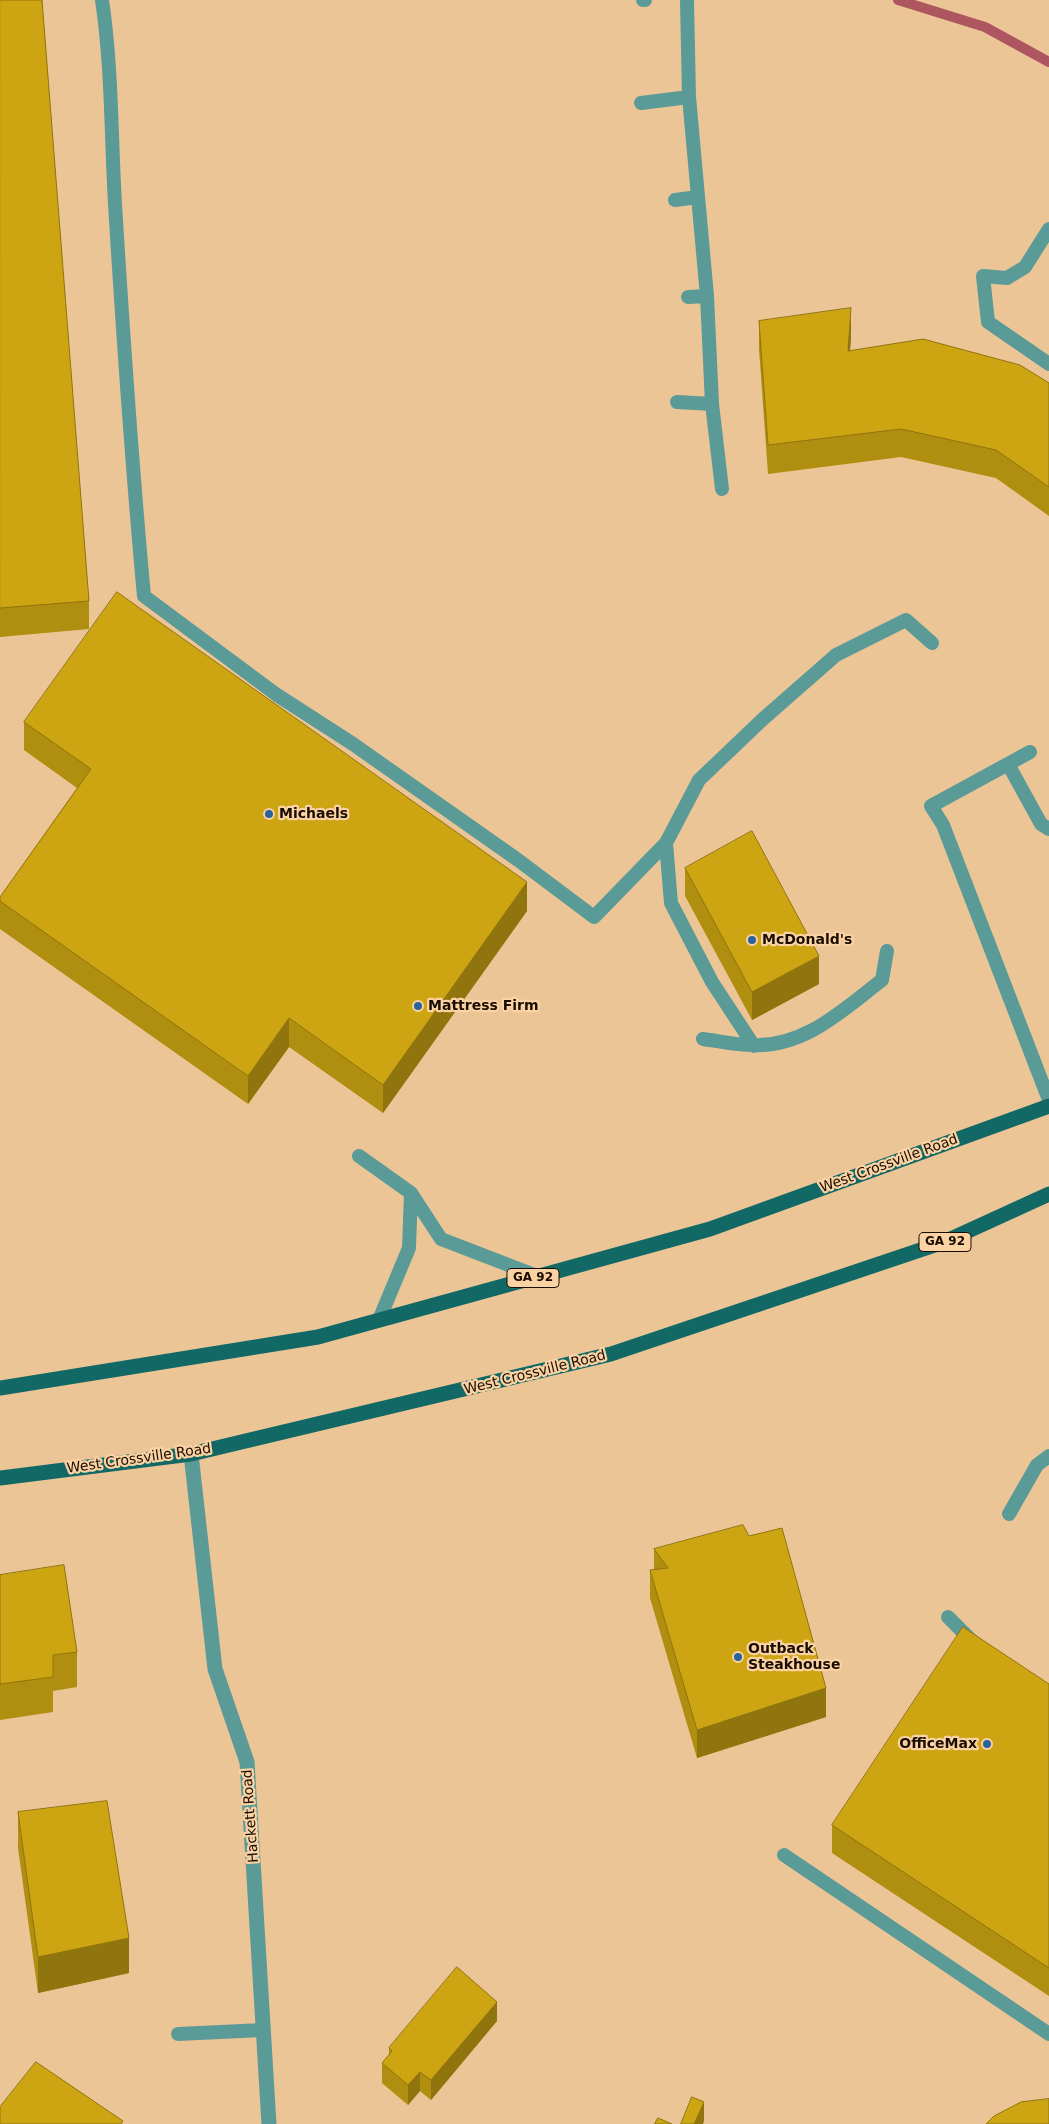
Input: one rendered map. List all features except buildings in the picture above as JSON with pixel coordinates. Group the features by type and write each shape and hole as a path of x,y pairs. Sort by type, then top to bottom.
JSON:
{"main road":[{"name":"West Crossville Road","path":"0,1388 318,1337 710,1229 1049,1106"},
{"name":"West Crossville Road","path":"0,1478 191,1454 611,1354 944,1242 1049,1194"}],"street":[{"name":"Hackett Road","path":"191,1454 216,1669 247,1762 252,1812 269,2124"}],"lane":[{"path":"102,0 108,44 122,338 144,596 277,695 353,744 518,860 594,917 666,843 699,780 763,719 836,655 906,620 932,643"},
{"path":"687,0 689,97 707,296 712,404 722,490"},
{"path":"641,103 689,97"},
{"path":"675,200 698,197"},
{"path":"1049,229 1025,267 1006,278 983,276 988,322 1049,364"},
{"path":"688,297 707,296"},
{"path":"677,402 712,404"},
{"path":"1030,752 931,806 943,825 1049,1100"},
{"path":"1008,764 1041,824 1049,829"},
{"path":"666,843 671,902 712,982 754,1046"},
{"path":"703,1039 754,1046 790,1041 825,1024 882,980 887,951"},
{"path":"359,1156 411,1193 440,1239 537,1276"},
{"path":"379,1320 409,1248 411,1193"},
{"path":"1009,1514 1038,1465 1049,1456"},
{"path":"948,1618 980,1648"},
{"path":"784,1855 1049,2034"},
{"path":"178,2034 263,2030"}],"waterway":[{"path":"898,0 985,27 1049,62"}],"place":[{"name":"Michaels","path":"269,814"},
{"name":"McDonald's","path":"752,940"},
{"name":"Mattress Firm","path":"418,1006"},
{"name":"Outback Steakhouse","path":"738,1657"},
{"name":"OfficeMax","path":"987,1744"}]}
